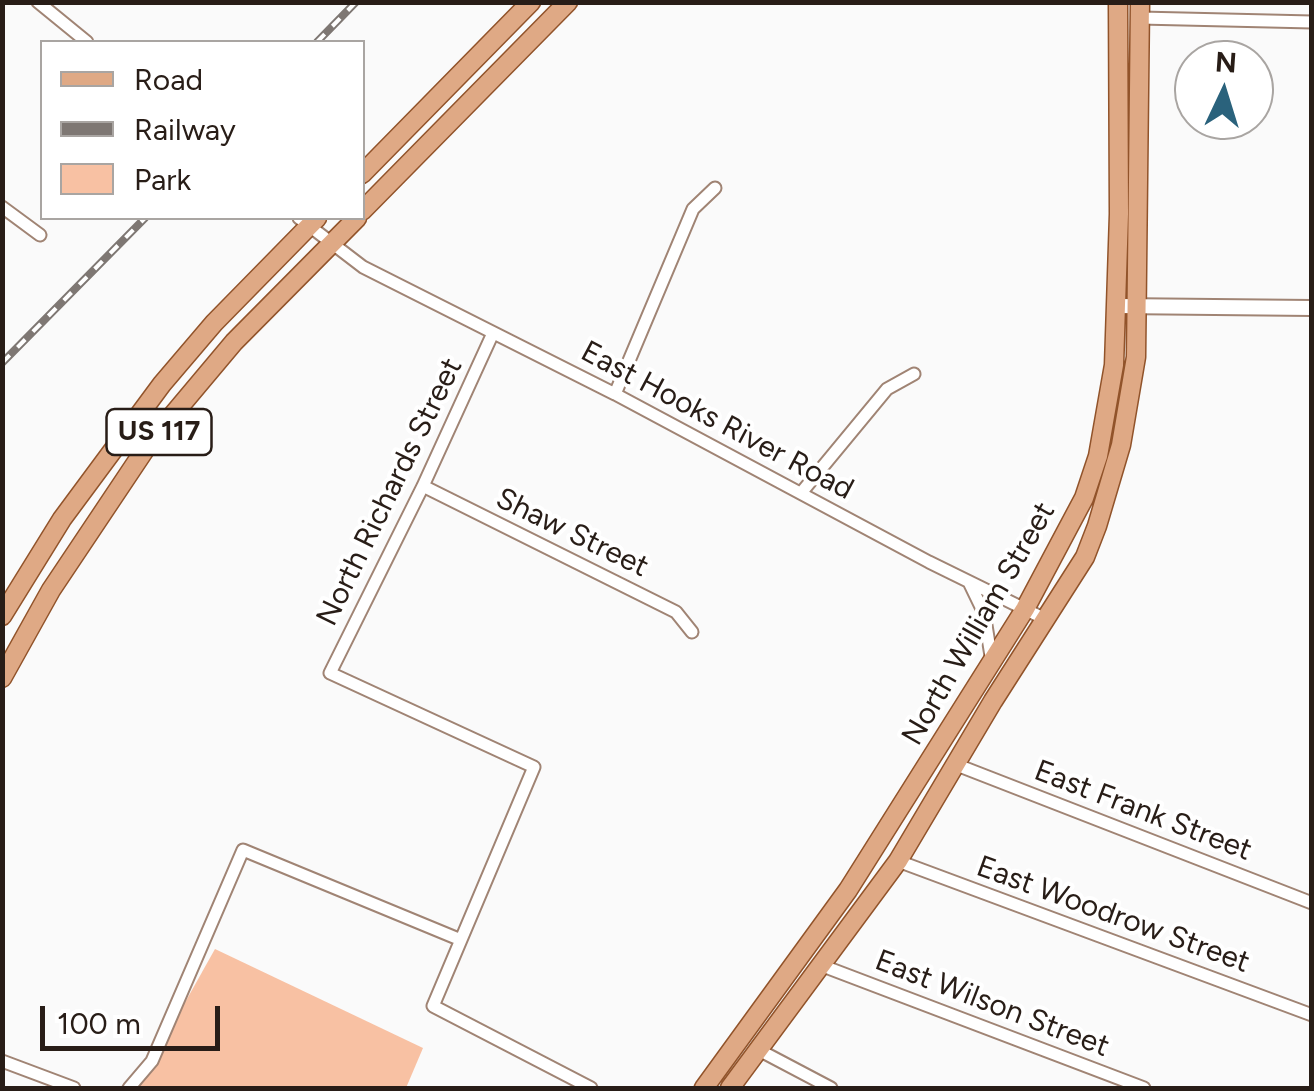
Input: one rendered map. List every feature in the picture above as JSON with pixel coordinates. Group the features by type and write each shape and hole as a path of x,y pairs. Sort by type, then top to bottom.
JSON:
{"main road":[{"path":"365,171 530,2"},
{"path":"365,208 568,2"},
{"name":"North William Street","path":"704,1088 848,890 1025,610 1084,498 1098,456 1114,366 1118,306 1118,2"},
{"name":"North William Street","path":"730,1088 898,862 1085,556 1104,504 1130,406 1139,306 1137,8"},
{"name":"US 117","path":"2,616 62,519 130,425 308,220"},
{"name":"US 117","path":"2,678 52,590 150,442 234,342 354,220"},
{"path":"130,425 150,442"}],"street":[{"path":"38,2 85,40"},
{"path":"1137,8 1312,22"},
{"path":"615,394 693,210 715,188"},
{"path":"2,207 40,236"},
{"name":"East Hooks River Road","path":"308,220 331,245 363,267 1046,620"},
{"path":"1118,306 1312,308"},
{"name":"North Richards Street","path":"461,940 534,767 330,673 493,333"},
{"path":"800,492 886,389 914,374"},
{"name":"Shaw Street","path":"422,486 676,612 692,632"},
{"path":"969,582 984,612 992,662"},
{"name":"East Frank Street","path":"957,765 1312,903"},
{"path":"128,1088 152,1061 242,850 461,940 433,1006 591,1088"},
{"name":"East Woodrow Street","path":"898,862 1312,1015"},
{"name":"East Wilson Street","path":"823,966 1144,1088"},
{"path":"757,1049 831,1088"},
{"path":"2,1061 74,1088"}],"green space":[{"path":"215,949 423,1048 406,1088 137,1088"}],"railway":[{"path":"319,40 356,2"},
{"path":"2,363 143,220"}]}
